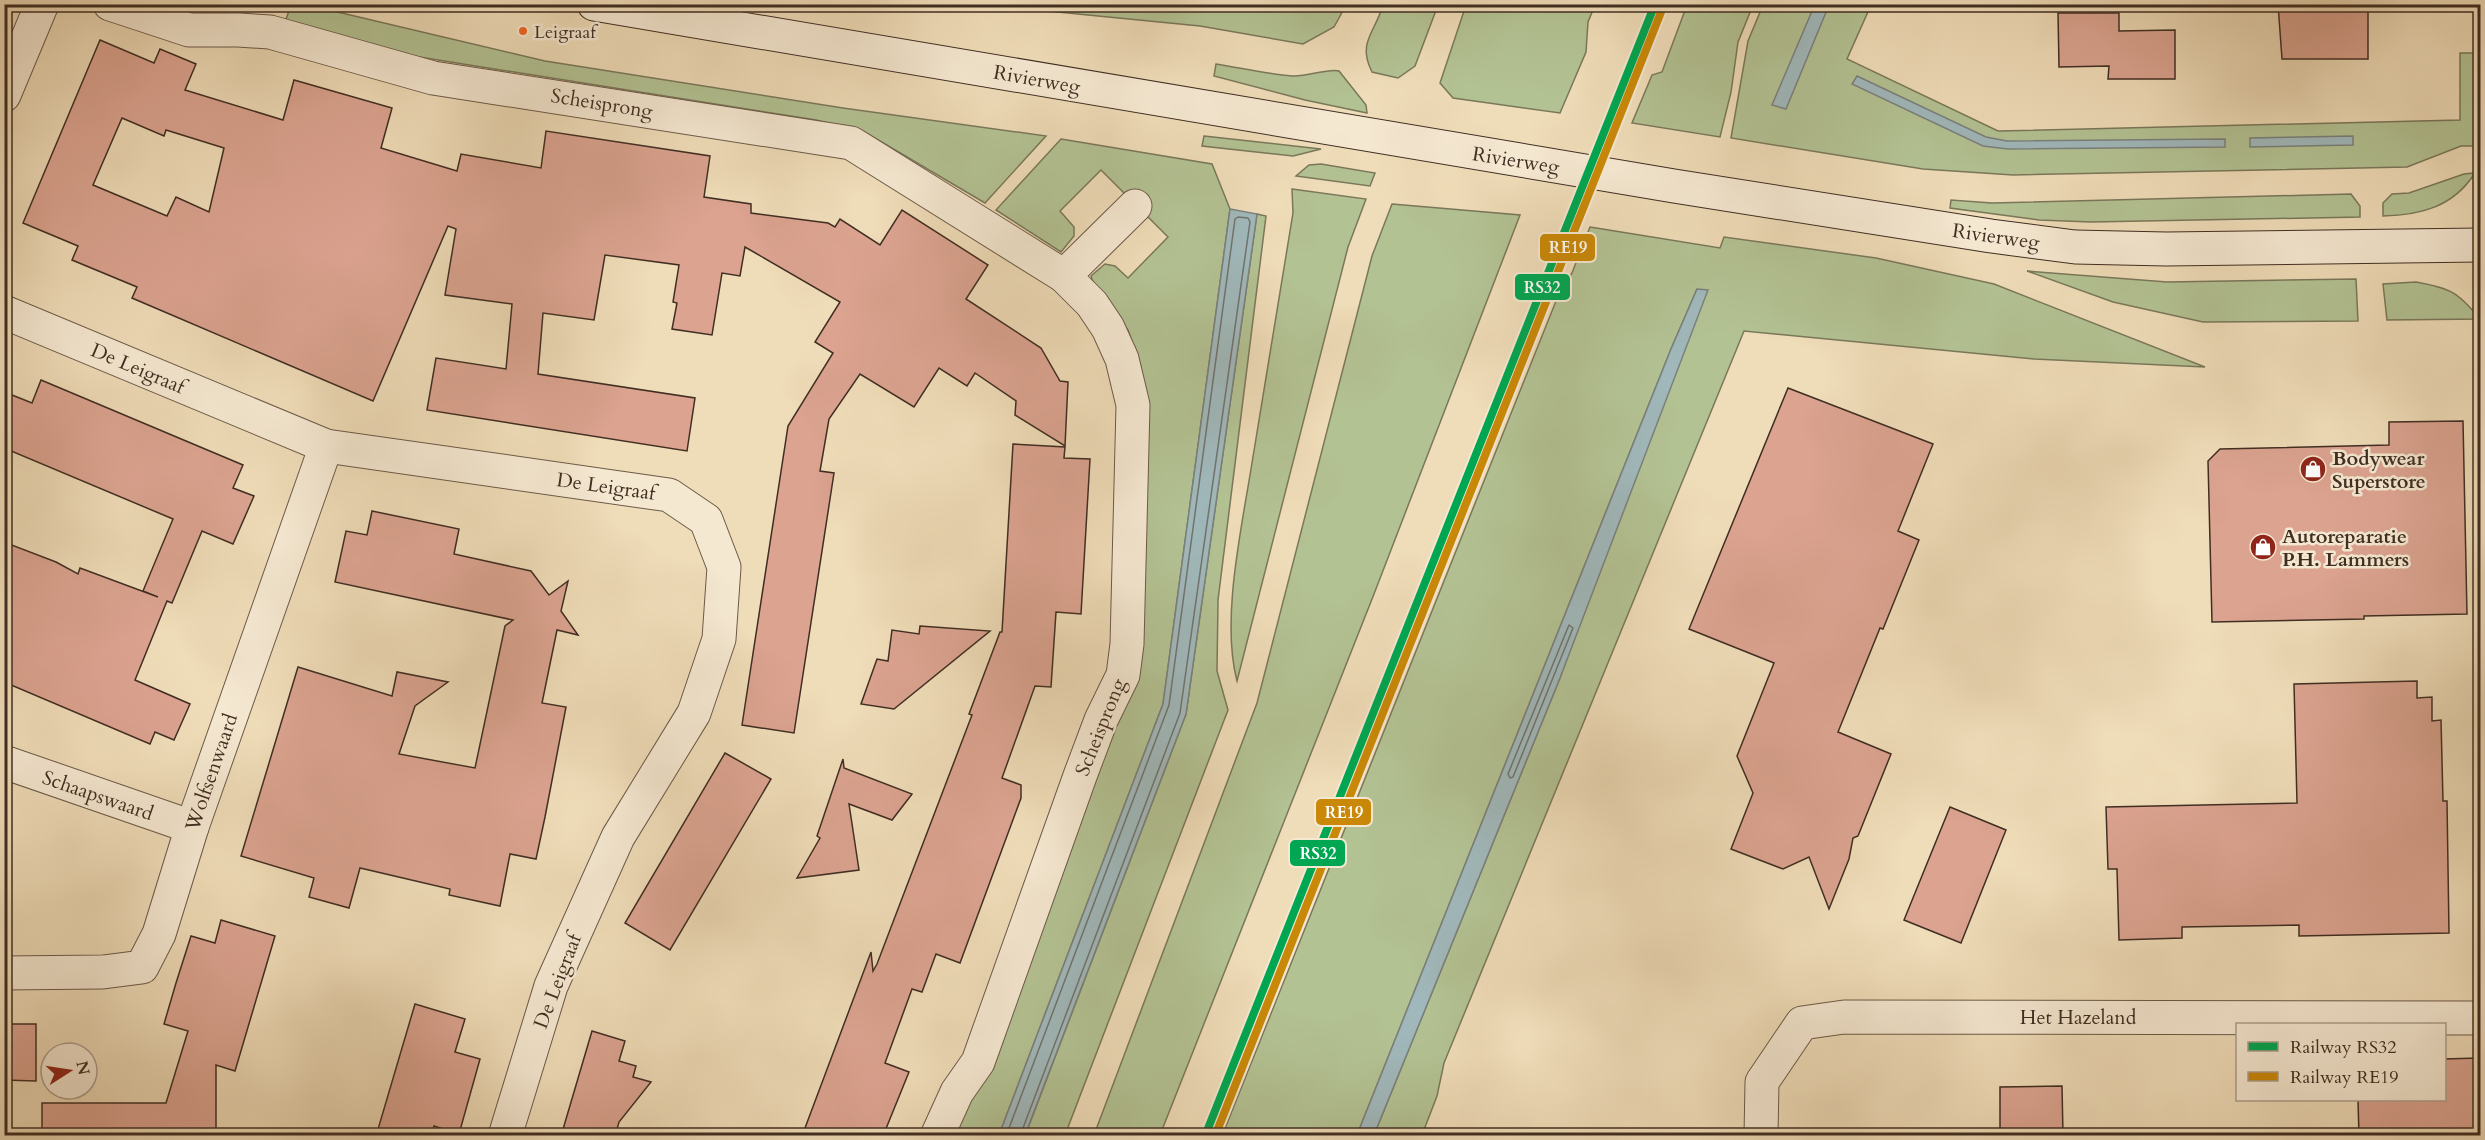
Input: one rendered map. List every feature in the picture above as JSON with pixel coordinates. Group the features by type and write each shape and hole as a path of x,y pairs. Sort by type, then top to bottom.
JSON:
{"street":[{"path":"4,95 42,4"},
{"name":"Scheisprong","path":"110,4 189,30 238,30 270,33 433,78 851,142 1064,276 1092,304 1108,328 1122,359 1133,405 1127,644 1122,675 1101,720 1080,776 978,1062 957,1092 937,1136"},
{"name":"Rivierweg","path":"594,4 1674,186 2075,247 2166,249 2481,245"},
{"path":"1064,276 1135,206"},
{"name":"De Leigraaf","path":"4,312 326,446 669,495 706,520 724,567 719,639 694,713 618,837 556,975 505,1136"},
{"name":"Wolfsenwaard","path":"4,973 103,972 142,967 159,934 192,827 326,446"},
{"name":"Schaapswaard","path":"4,762 192,827"},
{"name":"Het Hazeland","path":"1761,1136 1762,1082 1802,1023 1844,1017 2481,1018"}],"green space":[{"path":"1346,4 1334,27 1303,44 1200,26 1037,10 1013,5"},
{"path":"291,5 308,5 545,61 843,108 1046,136 985,203 863,131 816,120 413,56 284,25"},
{"path":"1383,5 1438,5 1415,66 1398,78 1372,72 1366,53 1369,38"},
{"path":"1466,5 1595,5 1588,22 1586,52 1560,113 1453,98 1440,83"},
{"path":"1687,5 1753,5 1738,42 1731,92 1720,137 1632,123 1652,75 1662,72"},
{"path":"1763,5 1871,5 1847,59 1998,131 2460,120 2460,53 2477,53 2477,146 2461,146 2407,167 2013,175 1923,169 1731,138 1748,41"},
{"path":"1216,64 1292,76 1339,71 1366,105 1367,113 1305,100 1214,76"},
{"path":"1204,136 1321,149 1293,156 1202,146"},
{"path":"1061,139 1212,164 1230,209 1163,704 999,1135 954,1136 1136,663 1149,418 1141,367 1128,330 1095,289 1091,276 1105,264 1115,266 1128,278 1168,237 1101,170 1060,211 1074,227 1074,236 1061,252 996,210"},
{"path":"1321,164 1375,173 1370,186 1296,176 1309,165"},
{"path":"2475,173 2457,194 2435,207 2410,214 2383,216 2383,203 2392,194 2409,193 2464,174"},
{"path":"1292,189 1366,199 1348,247 1237,681 1231,631 1234,576 1293,213"},
{"path":"2351,194 2360,206 2360,217 2091,222 2039,220 1950,208 1951,200 1992,203"},
{"path":"1392,204 1520,215 1374,594 1160,1135 1094,1135 1257,703 1372,256"},
{"path":"1257,214 1266,216 1218,600 1217,671 1228,710 1065,1135 1025,1136 1186,714"},
{"path":"1590,227 1720,248 1724,237 1876,258 1994,284 2205,367 2034,359 1744,331 1444,1063 1437,1096 1422,1135 1374,1135 1560,678 1697,289 1357,1135 1222,1136 1558,296 1572,273"},
{"path":"2027,271 2167,282 2356,279 2358,321 2203,322 2113,302"},
{"path":"2416,282 2453,293 2466,303 2480,319 2387,320 2383,284"}],"water":[{"path":"1815,4 1829,5 1786,109 1772,105"},
{"path":"1857,76 1986,137 2007,141 2225,139 2225,147 2008,149 1983,146 1852,84"},
{"path":"2353,136 2353,145 2250,147 2250,138"},
{"path":"1230,209 1257,214 1186,714 1025,1135 999,1135 1163,704"},
{"path":"1697,289 1708,290 1560,678 1374,1135 1357,1135 1671,349"}],"building":[{"path":"2278,4 2368,4 2368,59 2282,59"},
{"path":"2058,13 2119,13 2119,31 2175,30 2175,79 2108,79 2109,66 2059,67"},
{"path":"100,40 154,63 160,49 196,64 185,90 283,120 294,80 392,108 381,148 457,171 461,154 541,168 546,131 710,156 704,197 751,204 751,213 828,223 835,227 840,219 880,245 902,210 988,265 966,299 1041,348 1060,381 1068,382 1065,446 1015,415 1016,401 975,373 967,386 939,368 914,407 860,374 829,419 820,471 834,473 794,733 742,725 788,426 833,353 815,342 840,302 745,247 740,276 722,273 712,335 672,329 677,303 673,302 679,265 605,255 594,320 543,313 538,374 695,398 687,451 427,410 436,358 506,369 512,304 445,295 456,229 448,226 373,401 132,298 137,287 72,260 78,246 23,223","holes":["122,118 164,136 166,130 224,148 209,212 176,197 167,216 93,185"]},
{"path":"41,380 243,465 233,488 254,496 233,544 202,531 172,603 167,601 135,680 190,704 174,740 155,732 150,744 4,682 4,542 56,562 78,574 80,568 158,597 143,591 173,519 4,448 4,412 12,395 32,403"},
{"path":"1788,388 1933,444 1898,531 1919,540 1838,732 1891,754 1858,836 1853,838 1849,859 1829,909 1809,857 1783,869 1731,849 1753,793 1737,756 1774,663 1689,629"},
{"path":"2463,421 2467,614 2212,622 2208,461 2220,449 2389,445 2389,422"},
{"path":"1013,444 1065,447 1064,458 1090,459 1081,614 1056,612 1051,687 1035,686 1002,778 1021,785 1021,798 960,963 936,954 922,992 912,989 885,1063 909,1072 883,1136 802,1136 871,952 873,971 877,964 972,715 969,714 1000,632 1002,632"},
{"path":"372,511 459,529 454,554 531,571 549,595 568,581 561,611 578,635 557,630 542,703 566,707 545,817 536,859 510,854 500,906 449,895 450,889 360,868 349,908 309,897 314,878 241,856 298,667 392,696 397,672 448,682 415,706 399,754 475,768 505,626 513,620 335,582 346,531 367,535"},
{"path":"920,626 990,631 894,709 861,704 877,659 888,661 892,630 919,634"},
{"path":"2417,681 2417,698 2432,697 2432,721 2441,720 2443,801 2447,801 2449,933 2299,936 2299,925 2182,927 2182,938 2119,940 2117,869 2108,869 2106,807 2297,803 2294,684"},
{"path":"725,753 771,779 670,950 625,923"},
{"path":"843,759 844,768 912,794 892,820 849,804 859,870 797,878 820,838 817,836"},
{"path":"1950,807 2006,830 1961,943 1904,920"},
{"path":"221,920 275,936 235,1071 216,1065 216,1136 42,1136 42,1103 166,1103 188,1031 164,1024 176,983 191,936 215,943"},
{"path":"415,1004 465,1019 455,1052 480,1059 459,1134 434,1126 431,1136 376,1136"},
{"path":"4,1024 36,1024 36,1081 4,1080"},
{"path":"592,1031 625,1041 619,1061 636,1066 633,1077 651,1082 619,1122 615,1136 561,1136"},
{"path":"2478,1058 2480,1136 2359,1136 2358,1101 2446,1101 2446,1059"},
{"path":"2062,1086 2063,1135 2000,1135 2000,1087"}],"rail line":[{"name":"RS32","path":"1205,1136 1655,4"},
{"name":"RE19","path":"1215,1136 1663,7"}],"place":[{"name":"Leigraaf","path":"523,31"},
{"name":"Bodywear Superstore","path":"2313,469"},
{"name":"Autoreparatie P.H. Lammers","path":"2263,547"}]}
